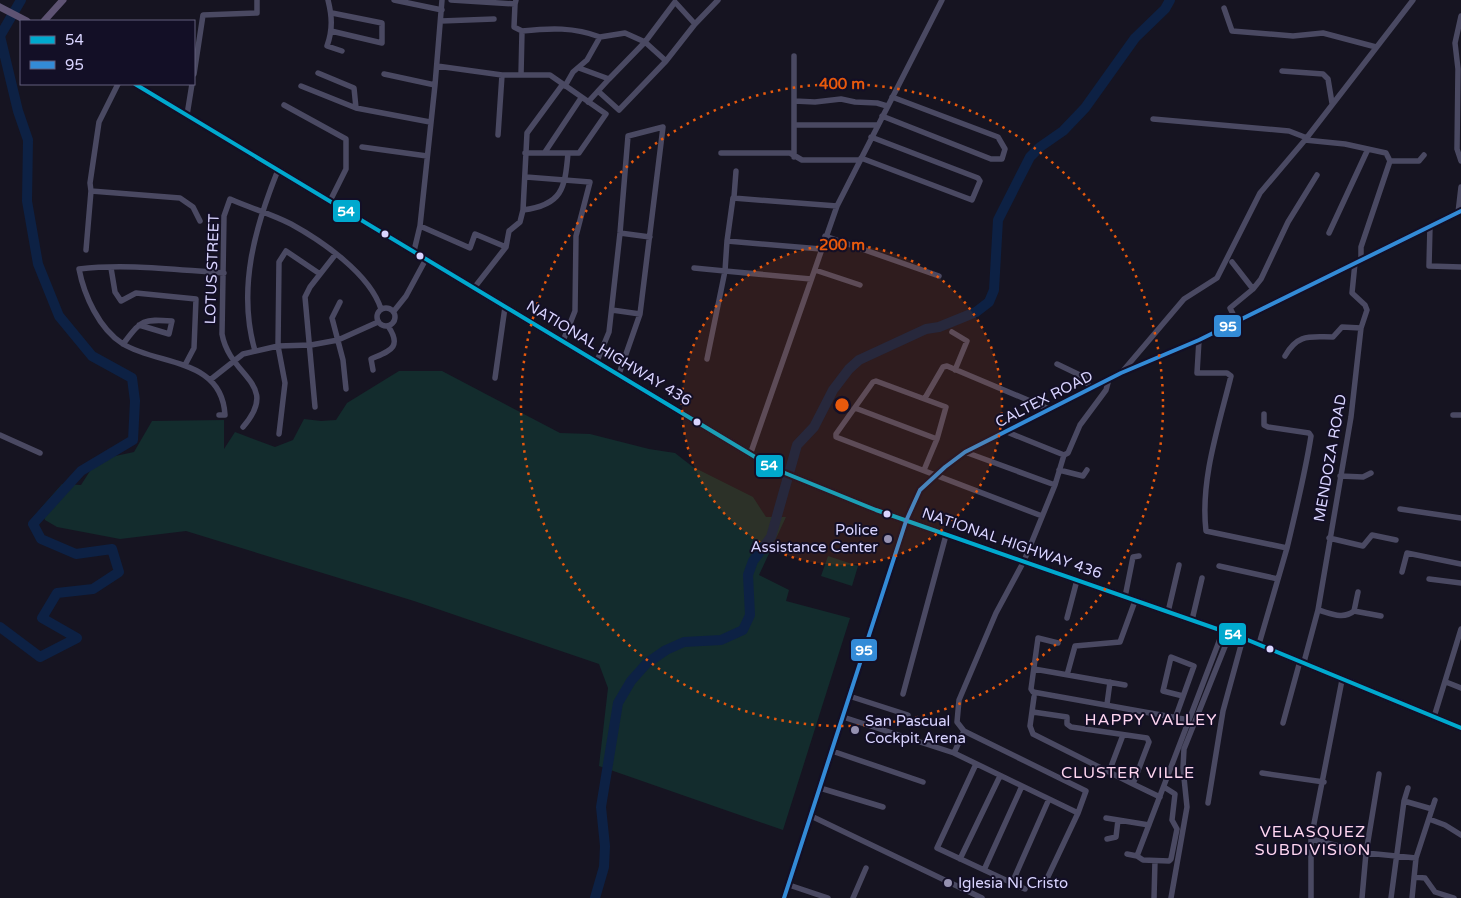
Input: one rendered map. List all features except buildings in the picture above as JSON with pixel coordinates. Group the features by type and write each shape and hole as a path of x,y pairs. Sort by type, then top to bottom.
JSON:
{"main road":[{"path":"45,20 63,0"},
{"path":"3,8 26,20"},
{"name":"NATIONAL HIGHWAY 436","path":"136,85 187,114 775,469 906,521 1259,644 1461,728"}],"street":[{"path":"195,67 203,15 257,13 256,0"},
{"path":"328,0 332,13 331,31 327,46 342,51"},
{"path":"394,0 412,2 442,10"},
{"path":"414,252 420,226 442,0"},
{"path":"451,0 516,2 514,27 522,31 554,28 584,31 600,37 625,33 645,42 666,61"},
{"path":"598,92 619,110 666,61 695,24 718,0"},
{"path":"750,455 837,206 886,106 942,0"},
{"path":"1121,374 1184,299 1217,278 1260,193 1306,139 1413,0"},
{"path":"588,102 645,42 676,1 695,24"},
{"path":"1224,8 1232,31 1293,36 1323,33 1376,47"},
{"path":"331,31 382,43 382,23 332,13"},
{"path":"1461,16 1454,43 1458,61 1457,149 1461,161"},
{"path":"441,21 494,19"},
{"path":"521,75 522,31"},
{"path":"474,288 506,247 509,231 520,222 526,177 525,153 527,133 573,72 587,60 600,37"},
{"path":"794,56 794,157"},
{"path":"437,66 502,75 550,75 606,114 579,153 525,153"},
{"path":"579,68 609,79"},
{"path":"1282,70 1314,72 1326,76 1332,104"},
{"path":"318,73 354,88 356,108"},
{"path":"384,74 435,85"},
{"path":"498,135 502,75"},
{"path":"86,250 90,183 99,122 118,85"},
{"path":"187,114 192,85"},
{"path":"301,86 356,108 430,122"},
{"path":"882,116 991,159 1002,158 1005,149 998,137 892,97"},
{"path":"545,152 581,98"},
{"path":"794,101 841,99 855,102 877,102 886,106"},
{"path":"284,105 346,139 346,169 330,200"},
{"path":"1153,119 1289,131 1306,139 1368,149 1386,154 1390,161 1361,247 1358,262"},
{"path":"794,125 878,125"},
{"path":"597,361 608,332 612,310 628,136 663,127 640,314 619,374"},
{"path":"721,153 790,153 802,160 860,159 972,200 980,181 978,178 871,137"},
{"path":"362,147 427,156"},
{"path":"1329,233 1368,149"},
{"path":"523,210 550,204 561,192 566,180 568,153"},
{"path":"1390,161 1419,161 1424,155"},
{"path":"254,351 248,318 249,270 260,213 278,170"},
{"path":"707,359 724,272 736,171"},
{"path":"1237,322 1230,308 1253,289 1261,279 1288,222 1316,175"},
{"path":"526,177 590,182 576,236 575,311 563,341"},
{"path":"1460,212 1461,187"},
{"path":"91,191 180,198 193,207 200,221"},
{"path":"734,197 837,206"},
{"name":"LOTUS STREET","path":"243,427 252,416 256,407 257,392 252,381 242,373 232,360 225,348 222,334 224,216 230,200 290,223 335,255 369,285 381,309"},
{"name":"CALTEX ROAD","path":"784,898 906,521 920,490 936,474 965,452 1007,432 1048,409 1109,379 1237,322 1460,212"},
{"path":"420,226 470,248 475,234 506,247"},
{"path":"1430,226 1429,266 1461,266"},
{"path":"620,233 650,237"},
{"path":"825,236 938,276"},
{"path":"727,241 821,249"},
{"path":"279,434 285,383 278,346 279,262 286,252 320,274"},
{"path":"315,407 305,297 335,255"},
{"path":"394,311 388,308 381,309 377,316 378,322 382,326 388,326 395,320 394,311 406,296 426,259"},
{"path":"1232,262 1253,289"},
{"name":"MENDOZA ROAD","path":"1283,723 1318,610 1351,417 1362,328 1367,307 1352,293 1358,262"},
{"path":"219,415 224,415 224,403 220,393 210,380 185,365 156,358 123,344 107,329 82,287 79,269 111,268 224,274"},
{"path":"111,268 114,292 121,301 136,294 196,299 194,348 185,365"},
{"path":"694,268 811,279"},
{"path":"815,270 860,285"},
{"path":"340,302 332,318 343,360 346,389"},
{"path":"495,378 505,307"},
{"path":"612,310 640,314"},
{"path":"123,344 139,325 148,320 172,321 169,334 139,325"},
{"path":"210,380 232,360 254,351 278,346 310,345 338,340 378,322"},
{"path":"373,370 372,359 392,350 395,343 394,335 388,326"},
{"path":"1285,356 1292,344 1300,339 1334,336 1339,328 1362,328"},
{"path":"952,332 967,341 955,370"},
{"path":"1199,340 1197,373 1227,373 1231,376 1210,471 1205,505 1206,531 1286,548"},
{"path":"1057,364 1084,377 1090,388"},
{"path":"925,398 944,367 1048,409"},
{"path":"1044,885 1087,793 1085,789 964,731 956,722 959,700 996,614 1024,562 1055,486 1064,455 1068,453 1080,425 1106,390 1109,379"},
{"path":"924,470 938,439 947,409 944,405 876,381 870,384 836,434 836,437 1042,516"},
{"path":"855,408 938,439"},
{"path":"1259,644 1286,548 1296,500 1305,475 1311,436 1309,433 1268,427 1264,425 1264,414"},
{"path":"1453,415 1461,415"},
{"path":"1007,432 1064,455"},
{"path":"0,435 40,453"},
{"path":"965,452 1055,486"},
{"path":"1059,470 1083,476 1087,470"},
{"path":"1340,476 1363,477 1371,472"},
{"path":"1400,509 1461,518"},
{"path":"903,694 946,535"},
{"path":"1329,538 1363,546 1372,535 1396,540"},
{"path":"1402,572 1407,553 1461,564"},
{"path":"1125,597 1133,557 1139,556"},
{"path":"1168,612 1179,565"},
{"path":"1219,566 1278,579"},
{"path":"1192,620 1202,578"},
{"path":"1429,579 1461,583"},
{"path":"1067,618 1077,580"},
{"path":"1318,610 1348,616 1354,611 1358,592"},
{"path":"1068,675 1075,646 1120,642 1135,600"},
{"path":"1354,611 1381,616"},
{"path":"1434,717 1461,629"},
{"path":"1137,856 1189,720 1226,632"},
{"path":"1171,898 1187,807 1183,755 1226,632"},
{"path":"1058,643 1039,637 1031,689 1033,692 1176,716 1189,720"},
{"path":"1208,803 1223,711 1243,638"},
{"path":"1176,716 1194,666 1171,657 1163,691 1183,696"},
{"path":"1034,669 1125,685"},
{"path":"1311,898 1311,839 1324,782 1342,680"},
{"path":"1107,704 1110,682"},
{"path":"1446,682 1461,688"},
{"path":"849,696 908,715"},
{"path":"1034,697 1030,726 1033,734 1160,797"},
{"path":"1033,712 1067,717 1067,724 1071,727 1148,740 1133,784"},
{"path":"843,717 954,753 1078,813"},
{"path":"954,753 964,731"},
{"path":"1109,772 1123,735"},
{"path":"832,751 923,782"},
{"path":"976,764 937,847 1025,889"},
{"path":"1262,773 1324,782"},
{"path":"1362,898 1366,853 1380,774"},
{"path":"960,859 1000,776"},
{"path":"984,870 1022,786"},
{"path":"1127,854 1137,856 1143,860 1170,861 1177,829 1172,820 1175,794 1164,787"},
{"path":"820,788 883,807"},
{"path":"1391,898 1404,801 1408,788"},
{"path":"1012,883 1049,799"},
{"path":"1412,898 1416,858 1435,800"},
{"path":"1404,801 1432,809"},
{"path":"811,816 982,898"},
{"path":"1106,818 1148,825"},
{"path":"1429,819 1441,823 1461,835"},
{"path":"1107,839 1116,837 1118,820"},
{"path":"1311,839 1366,853 1416,858"},
{"path":"1154,898 1155,861"},
{"path":"853,898 866,868"},
{"path":"1414,877 1425,878 1435,892 1454,898"},
{"path":"789,885 828,898"}],"green space":[{"path":"399,371 442,371 560,433 590,434 649,449 675,453 693,467 753,497 766,517 786,517 759,575 789,590 786,601 850,618 783,830 599,766 608,688 599,664 414,601 186,531 120,539 57,527 45,520 41,508 62,484 81,485 97,460 134,452 152,421 224,420 224,449 235,432 275,447 293,440 304,419 336,420 347,403"},
{"path":"828,556 858,566 852,586 821,576"}],"waterway":[{"path":"0,627 40,657 77,638 42,618 57,593 93,589 119,572 112,549 76,554 41,539 33,524 81,471 133,440 135,401 132,378 92,356 59,316 38,264 27,201 28,140 18,111 0,36 21,0"},
{"path":"595,898 604,867 605,846 601,807 618,703 631,681 647,663 666,650 684,642 721,640 743,630 750,615 748,575 753,561 771,537 797,445 814,427 833,390 849,369 859,360 926,329 939,327 976,312 989,302 994,290 998,220 1030,157 1040,147 1063,131 1085,108 1135,38 1165,9 1170,0"}],"transit line":[{"name":"54","path":"137,85 775,469 876,510 1243,638 1461,728"},
{"name":"95","path":"784,898 906,521 920,490 965,452 1121,373 1199,340 1461,211"}],"place":[{"name":"Police Assistance Center","path":"888,539"},
{"name":"San Pascual Cockpit Arena","path":"855,730"},
{"name":"Iglesia Ni Cristo","path":"948,883"}],"district":[{"name":"HAPPY VALLEY","path":"1151,719"},
{"name":"CLUSTER VILLE","path":"1128,772"},
{"name":"VELASQUEZ SUBDIVISION","path":"1313,840"}]}
